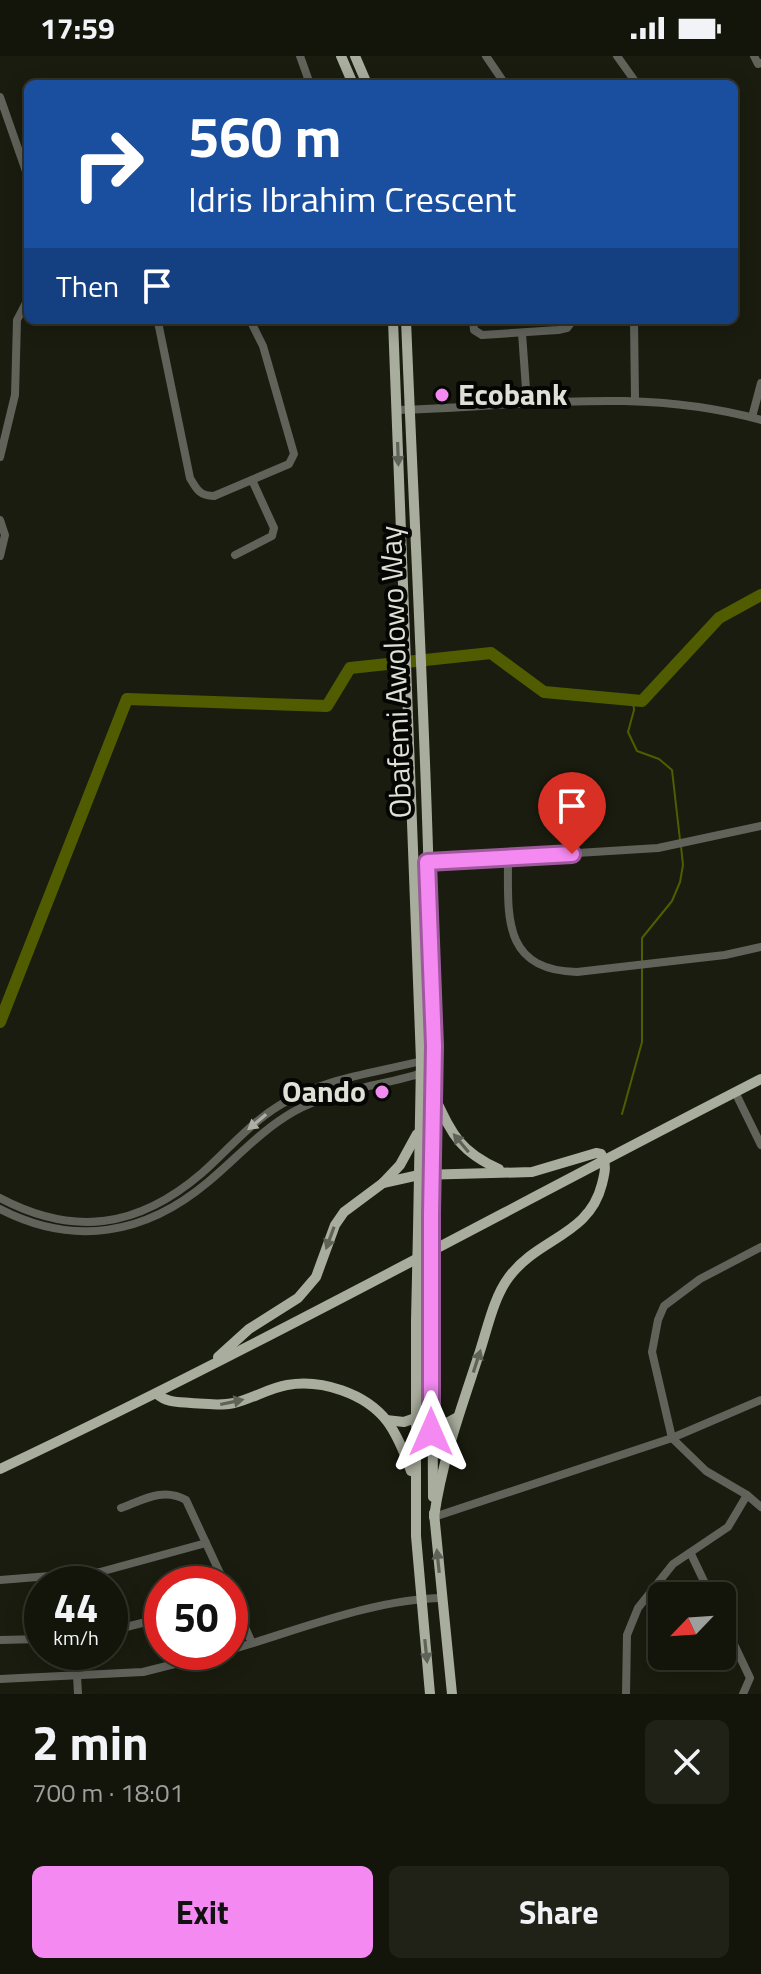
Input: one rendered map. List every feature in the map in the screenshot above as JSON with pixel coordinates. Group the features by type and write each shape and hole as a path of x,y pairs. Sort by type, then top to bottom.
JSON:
{"main road":[{"path":"341,56 351,80"},
{"path":"355,56 365,80"},
{"name":"Obafemi Awolowo Way","path":"393,324 421,1061 415,1394 425,1416 452,1694"},
{"name":"Obafemi Awolowo Way","path":"406,324 423,685 433,1057 432,1313 425,1416 414,1480 430,1694"},
{"path":"0,1469 320,1311 761,1079"},
{"path":"432,1093 459,1143 483,1162 508,1173"},
{"path":"212,1364 249,1329 298,1298 316,1277 335,1225 344,1212 383,1183 400,1165 420,1128"},
{"path":"383,1183 419,1175 545,1169 596,1153 601,1154 604,1160 601,1188 590,1212 572,1230 535,1250 516,1268 502,1288 439,1482 434,1517"},
{"path":"157,1394 165,1401 217,1405 233,1403 288,1385 319,1385 350,1395 395,1423 425,1416 443,1425 459,1416"},
{"path":"386,1420 401,1445 414,1480"}],"street":[{"path":"300,56 309,80"},
{"path":"486,56 502,80"},
{"path":"617,56 634,80"},
{"path":"754,56 758,64 761,63"},
{"path":"0,97 24,166"},
{"path":"0,457 15,395 17,320 24,307"},
{"path":"158,324 190,478 196,490 204,496 214,496 289,464 295,448 263,346 252,324"},
{"path":"473,324 474,330 482,335 567,328 570,324"},
{"path":"634,324 635,399"},
{"path":"522,333 527,403"},
{"path":"397,410 635,399 756,419 761,383"},
{"path":"235,555 272,536 274,528 252,480"},
{"path":"0,520 5,535 0,556"},
{"path":"413,863 658,848 761,826"},
{"path":"508,858 510,926 524,955 537,965 555,971 577,972 725,955 761,947"},
{"path":"0,1198 39,1216 66,1222 97,1222 130,1215 180,1191 253,1124 293,1097 321,1086 433,1057"},
{"path":"0,1209 34,1225 64,1232 96,1232 145,1220 193,1194 251,1142 295,1111 339,1094 432,1070"},
{"path":"735,1092 761,1145"},
{"path":"761,1247 700,1279 664,1306 652,1352 672,1438 706,1471 761,1507"},
{"path":"434,1517 672,1438 761,1400"},
{"path":"121,1508 160,1493 176,1494 186,1500 217,1566"},
{"path":"626,1694 627,1635 638,1608 673,1564 728,1527 747,1495"},
{"path":"0,1580 100,1572 206,1543"},
{"path":"691,1554 704,1582"},
{"path":"248,1644 383,1606 442,1598"},
{"path":"248,1634 252,1643"},
{"path":"0,1640 24,1639"},
{"path":"736,1648 750,1678 743,1694"},
{"path":"0,1679 151,1670"},
{"path":"77,1675 78,1694"},
{"path":"750,1678 761,1681"}],"waterway":[{"path":"0,1022 127,699 327,706 350,668 491,653 544,692 642,701 719,618 761,595"},
{"path":"633,701 634,710 628,732 637,751 659,759 672,770 680,840"},
{"path":"642,963 642,938 672,901 680,882 683,865 681,846"},
{"path":"622,1114 642,1042 642,969"}],"place":[{"name":"Ecobank","path":"442,395"},
{"name":"Oando","path":"382,1092"}],"route":[{"path":"431,1432 434,1046 427,862 572,854"}]}
